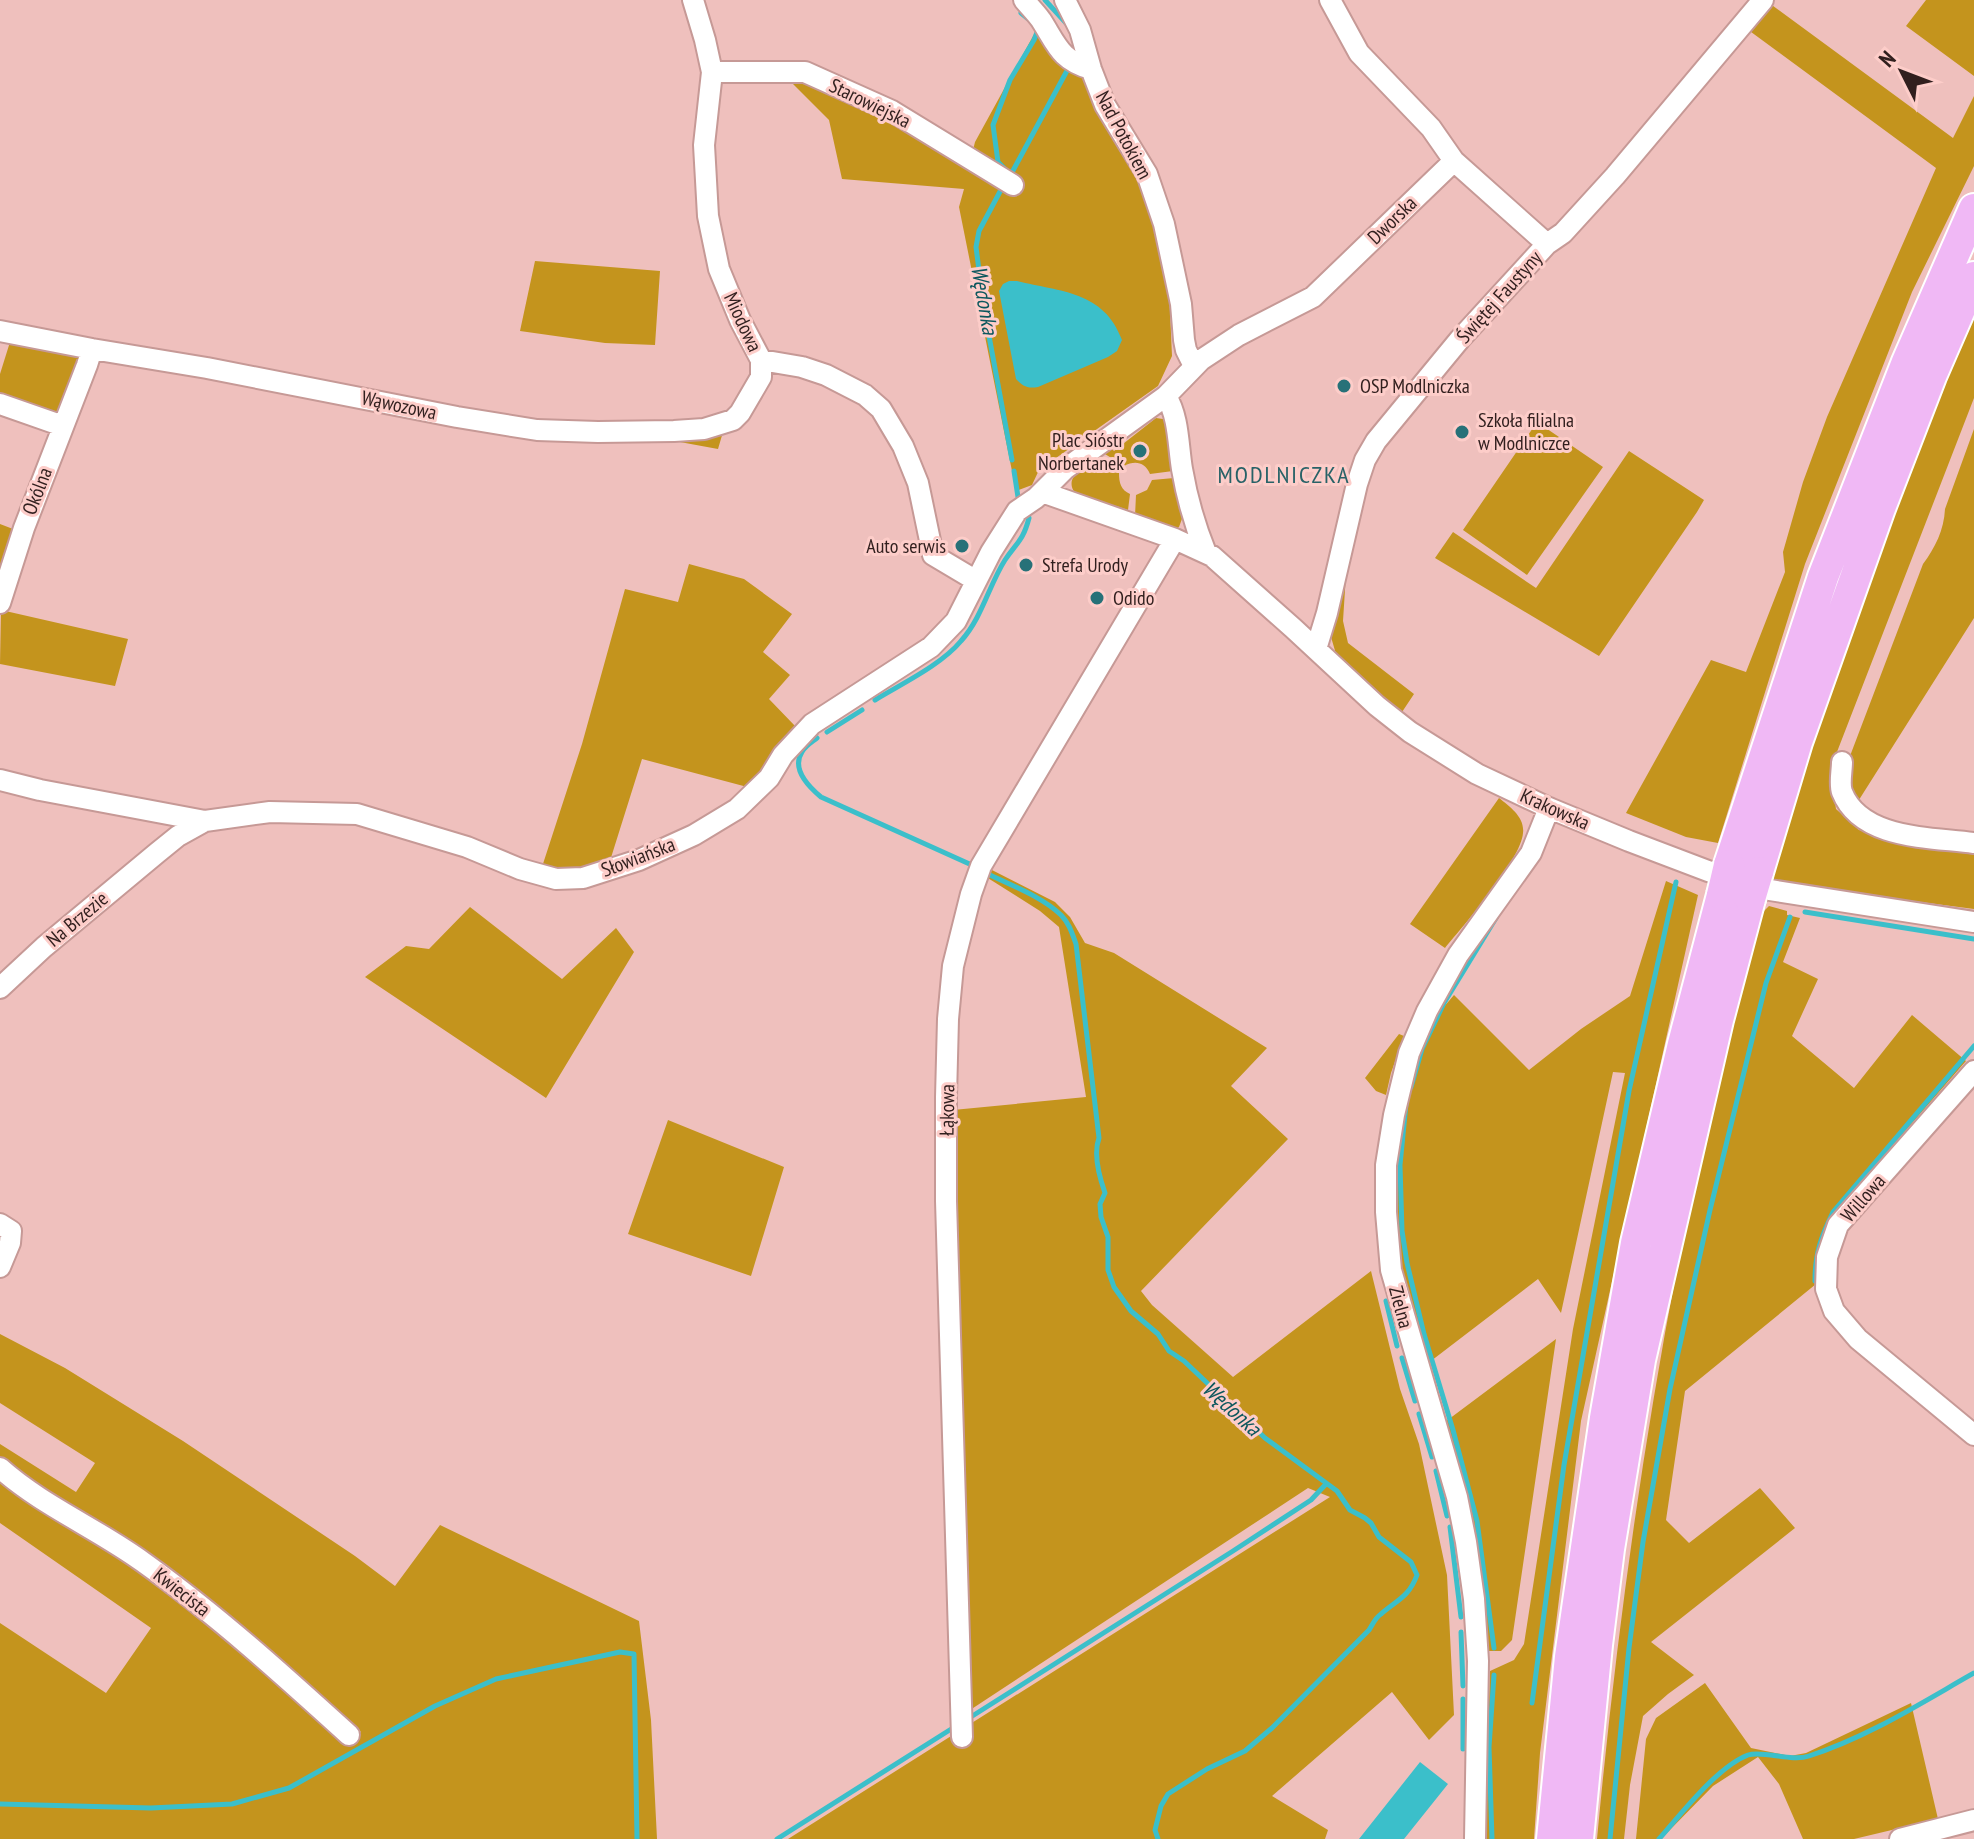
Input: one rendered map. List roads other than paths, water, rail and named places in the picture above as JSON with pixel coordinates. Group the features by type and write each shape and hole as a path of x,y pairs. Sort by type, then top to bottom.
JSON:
{"highway":[{"path":"1578,1839 1609,1549 1640,1360 1718,1020 1740,883 1823,577 1907,362 1974,209"},
{"path":"1552,1839 1570,1657 1610,1388 1636,1243 1683,1044 1740,883 1797,742 1880,508 1931,376 1974,277"}],"street":[{"name":"Miodowa","path":"693,0 712,72 704,145 708,216 719,269 740,320 761,360 826,375 865,395 881,409 903,446 918,483 933,555 975,580"},
{"path":"1024,0 1063,55 1091,69"},
{"name":"Nad Potokiem","path":"1065,0 1080,30 1105,105 1147,174 1164,224 1181,304 1186,350 1194,366"},
{"path":"1330,0 1359,53 1431,128 1454,161 1547,244"},
{"name":"Świętej Faustyny","path":"1316,649 1357,484 1376,441 1460,339 1547,244 1563,233 1615,176 1763,0"},
{"name":"Starowiejska","path":"712,72 805,72 892,111 1005,181"},
{"name":"Dworska","path":"1166,396 1194,366 1239,335 1313,297 1454,161"},
{"name":"Wąwozowa","path":"0,331 537,430 656,432 704,429 733,420 761,377 761,360"},
{"name":"Okólna","path":"0,603 24,528 92,349"},
{"path":"1166,396 1173,408 1186,490 1206,553 1042,492 1065,469 1166,396"},
{"path":"0,404 63,426"},
{"name":"Słowiańska","path":"4,781 205,821 270,812 357,814 467,847 520,869 556,879 583,878 606,872 694,835 737,809 769,778 783,755 812,724 943,637 956,621 975,580 1014,514 1042,492"},
{"name":"Łąkowa","path":"962,1737 946,1201 948,1019 953,966 981,866 1175,539"},
{"name":"Krakowska","path":"1206,553 1231,572 1377,706 1410,732 1477,774 1549,808 1747,884 1974,922"},
{"path":"0,761 4,781"},
{"path":"1842,762 1841,790 1853,809 1868,823 1889,832 1974,843"},
{"name":"Zielna","path":"1475,1839 1478,1661 1474,1599 1457,1497 1391,1270 1386,1165 1409,1053 1427,1011 1458,955 1531,853 1549,808"},
{"path":"142,809 154,816 160,826 163,838 157,853"},
{"name":"Na Brzezie","path":"0,988 44,947 157,853 178,836 205,821"},
{"name":"Willowa","path":"1974,1071 1838,1225 1827,1257 1826,1289 1834,1311 1858,1339 1974,1435"},
{"path":"0,1224 11,1231 10,1243 0,1267"},
{"name":"Kwiecista","path":"0,1468 60,1511 142,1561 249,1644 349,1735"},
{"path":"1900,1839 1974,1820"}],"water":[{"path":"1009,281 1065,292 1092,303 1114,324 1122,340 1117,351 1038,387 1023,385 1016,379 999,291"},
{"path":"1420,1762 1448,1784 1404,1839 1359,1839"}],"waterway":[{"name":"Wędonka","path":"1045,0 1066,23"},
{"path":"1021,13 1032,22"},
{"path":"1006,170 998,162 993,125 1010,80 1038,30"},
{"name":"Wędonka","path":"1009,178 1069,67"},
{"name":"Wędonka","path":"1003,186 979,231 976,247 984,309 1012,460"},
{"name":"Wędonka","path":"1014,471 1018,497"},
{"name":"Wędonka","path":"875,700 932,666 961,641 1005,560 1022,537 1029,518"},
{"path":"827,732 862,710"},
{"name":"Wędonka","path":"817,738 803,750 799,765 807,783 821,797 974,866"},
{"name":"Wędonka","path":"986,873 1053,908 1066,921 1076,944 1099,1138 1098,1165 1105,1193 1100,1204 1101,1217 1108,1237 1108,1270 1114,1287 1131,1311 1158,1334 1169,1351 1184,1361 1265,1438 1337,1491 1350,1510 1371,1523 1379,1537 1411,1562 1417,1575 1406,1593 1377,1617 1369,1630 1272,1728 1245,1751 1207,1769 1168,1794 1161,1806 1155,1830 1158,1839"},
{"path":"1532,1703 1564,1465 1629,1091 1676,882"},
{"path":"1805,912 1974,939"},
{"path":"1610,1839 1643,1542 1670,1389 1766,983 1790,917"},
{"path":"1411,1087 1422,1049 1444,1003 1496,918"},
{"path":"1815,1281 1820,1245 1833,1212 1974,1046"},
{"path":"1406,1104 1400,1165 1402,1231 1407,1263 1477,1521 1494,1648"},
{"path":"1386,1301 1397,1346"},
{"path":"1402,1358 1415,1401"},
{"path":"1419,1414 1432,1457"},
{"path":"1436,1471 1447,1516"},
{"path":"966,1720 1311,1500 1326,1484"},
{"path":"1450,1527 1461,1617"},
{"path":"1461,1632 1463,1686"},
{"path":"0,1804 151,1808 232,1804 289,1788 435,1706 496,1679 620,1652 634,1654 637,1839"},
{"path":"1659,1839 1700,1792 1736,1761 1754,1754 1802,1757 1831,1748 1894,1719 1974,1673"},
{"path":"1492,1839 1489,1747 1494,1675"},
{"path":"1463,1699 1463,1749"},
{"path":"777,1839 956,1726"}],"place":[{"name":"OSP Modlniczka","path":"1344,386"},
{"name":"Szkoła filialna w Modlniczce","path":"1462,432"},
{"name":"Plac Sióstr Norbertanek","path":"1140,451"},
{"name":"Auto serwis","path":"962,546"},
{"name":"Strefa Urody","path":"1026,565"},
{"name":"Odido","path":"1097,598"}],"district":[{"name":"MODLNICZKA","path":"1284,474"}]}
